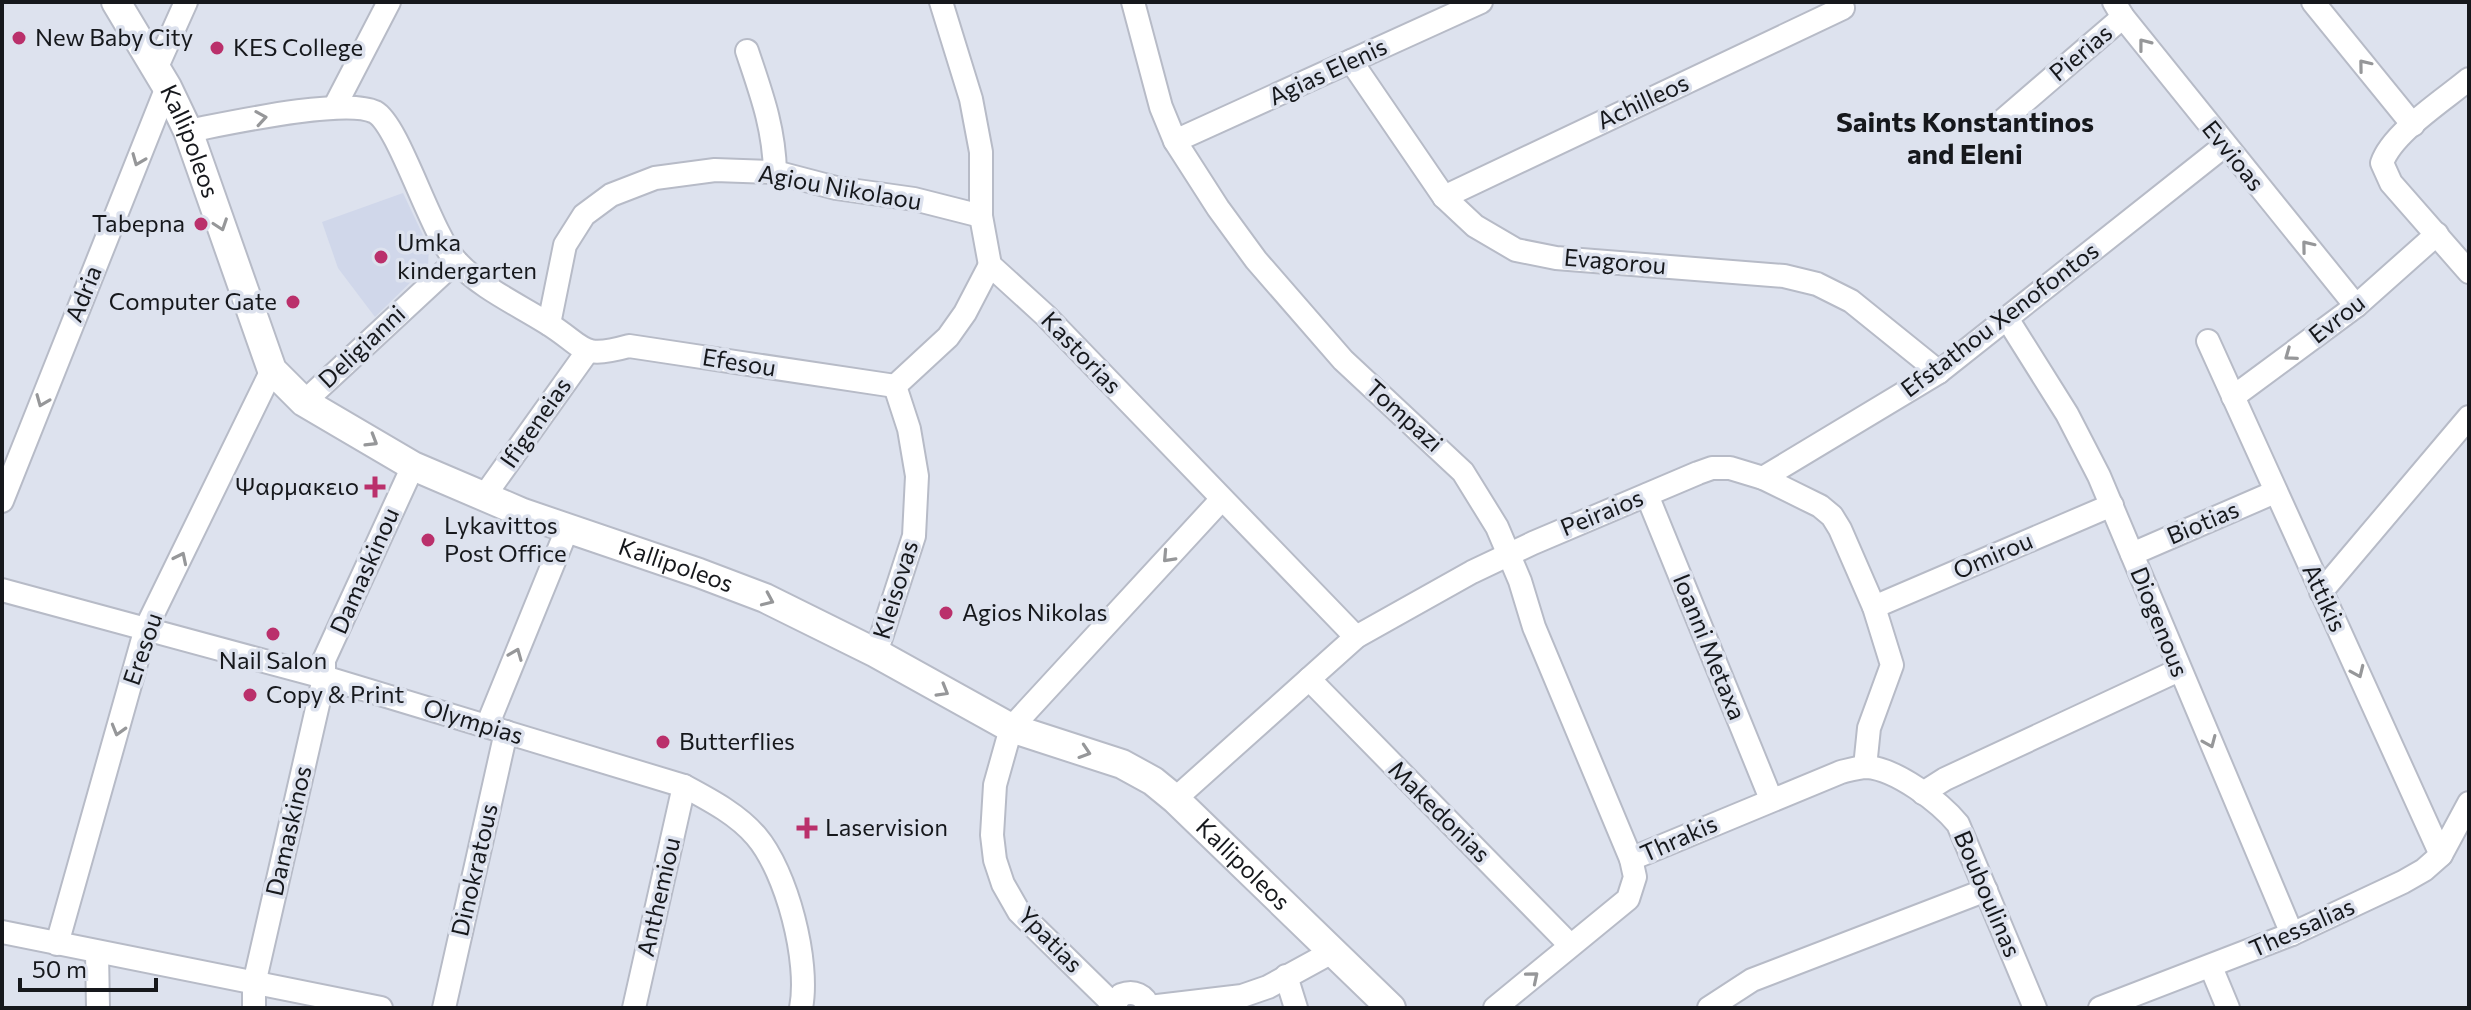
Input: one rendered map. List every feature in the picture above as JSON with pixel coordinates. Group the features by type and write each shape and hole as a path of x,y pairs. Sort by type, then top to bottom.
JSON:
{"main road":[{"name":"Kallipoleos","path":"116,2 188,131 272,370 304,402 413,466 523,513 765,598 876,653 1011,728 1122,764 1153,781 1391,1008"}],"street":[{"name":"Adria","path":"2,501 161,78 186,2"},
{"path":"335,106 389,2"},
{"path":"895,386 948,337 965,313 990,265 981,216 981,152 971,99 941,2"},
{"name":"Tompazi","path":"1133,2 1161,107 1175,141 1210,198 1256,260 1343,360 1463,472 1497,527 1534,627 1631,859"},
{"name":"Agias Elenis","path":"1175,141 1481,2"},
{"path":"2313,2 2407,131"},
{"name":"Achilleos","path":"1444,197 1843,8"},
{"name":"Pierias","path":"2002,121 2118,10"},
{"name":"Evvioas","path":"2118,10 2224,146 2356,306"},
{"path":"747,51 770,120 775,172"},
{"name":"Evagorou","path":"1351,61 1444,197 1475,226 1516,250 1556,258 1784,276 1817,284 1851,301 1939,372"},
{"path":"2469,79 2388,150 2383,168 2391,183 2469,272"},
{"path":"188,131 335,106 375,112 385,120 427,209 456,261 496,293 549,324 587,352"},
{"name":"Efstathou Xenofontos","path":"1763,478 1939,372 2224,146"},
{"name":"Agiou Nikolaou","path":"549,324 565,245 584,215 611,195 655,178 715,170 775,172 836,188 914,199 981,216"},
{"name":"Evrou","path":"2233,397 2356,306 2437,234"},
{"name":"Deligianni","path":"304,402 456,261"},
{"name":"Kastorias","path":"990,265 1046,316 1356,637"},
{"name":"Diogenous","path":"2008,320 2067,414 2112,505 2292,934"},
{"name":"Attikis","path":"2208,341 2441,855"},
{"name":"Efesou","path":"587,352 605,353 629,346 895,386"},
{"name":"Ifigeneias","path":"485,495 587,352"},
{"name":"Eresou","path":"57,944 146,628 272,370"},
{"name":"Kleisovas","path":"876,653 914,536 917,476 909,429 895,386"},
{"path":"2321,592 2469,417"},
{"name":"Damaskinou","path":"324,678 324,660 413,466"},
{"name":"Peiraios","path":"1175,799 1356,637 1509,554 1712,468 1730,468 1763,478 1801,495 1832,516 1840,529 1874,607 1892,665 1869,728 1865,767"},
{"name":"Biotias","path":"2132,554 2275,492"},
{"name":"Ioanni Metaxa","path":"1647,495 1771,799"},
{"path":"1011,728 1221,500"},
{"name":"Omirou","path":"1874,607 2112,505"},
{"name":"Dinokratous","path":"444,1008 496,729 568,527"},
{"name":"Olympias","path":"2,590 324,678 684,786 719,805 746,826 770,857 787,893 796,930 801,969 801,1008"},
{"path":"1865,767 1890,773 1923,793 1945,779 2179,670"},
{"name":"Damaskinos","path":"254,1008 254,984 324,678"},
{"name":"Makedonias","path":"1309,679 1570,945"},
{"name":"Ypatias","path":"1011,728 995,785 992,835 995,860 1003,884 1019,912 1112,1006"},
{"name":"Thrakis","path":"1495,1008 1628,899 1635,877 1631,859 1771,799 1841,772 1865,767"},
{"name":"Anthemiou","path":"634,1008 684,786"},
{"name":"Bouboulinas","path":"1923,793 1949,812 1966,836 2035,1008"},
{"name":"Thessalias","path":"2100,1008 2292,934 2403,882 2441,855 2469,803"},
{"path":"1709,1008 1752,980 1986,890"},
{"path":"2,932 381,1008"},
{"path":"97,952 98,1008"},
{"path":"1112,1006 1121,995 1132,993 1143,997 1149,1007 1242,996 1332,952"},
{"path":"2211,967 2228,1008"},
{"path":"1286,976 1296,1008"}],"shaded area":[{"name":"Umka kindergarten","path":"403,193 429,248 428,265 375,317 338,268 322,222"}],"place":[{"name":"New Baby City","path":"19,38"},
{"name":"KES College","path":"217,48"},
{"name":"Tabepna","path":"201,224"},
{"name":"Umka kindergarten","path":"381,257"},
{"name":"Computer Gate","path":"293,302"},
{"name":"Ψαρμακειο","path":"375,487"},
{"name":"Lykavittos Post Office","path":"428,540"},
{"name":"Agios Nikolas","path":"946,613"},
{"name":"Nail Salon","path":"273,634"},
{"name":"Copy & Print","path":"250,695"},
{"name":"Butterflies","path":"663,742"},
{"name":"Laservision","path":"807,828"}],"district":[{"name":"Saints Konstantinos and Eleni","path":"1965,138"}]}
